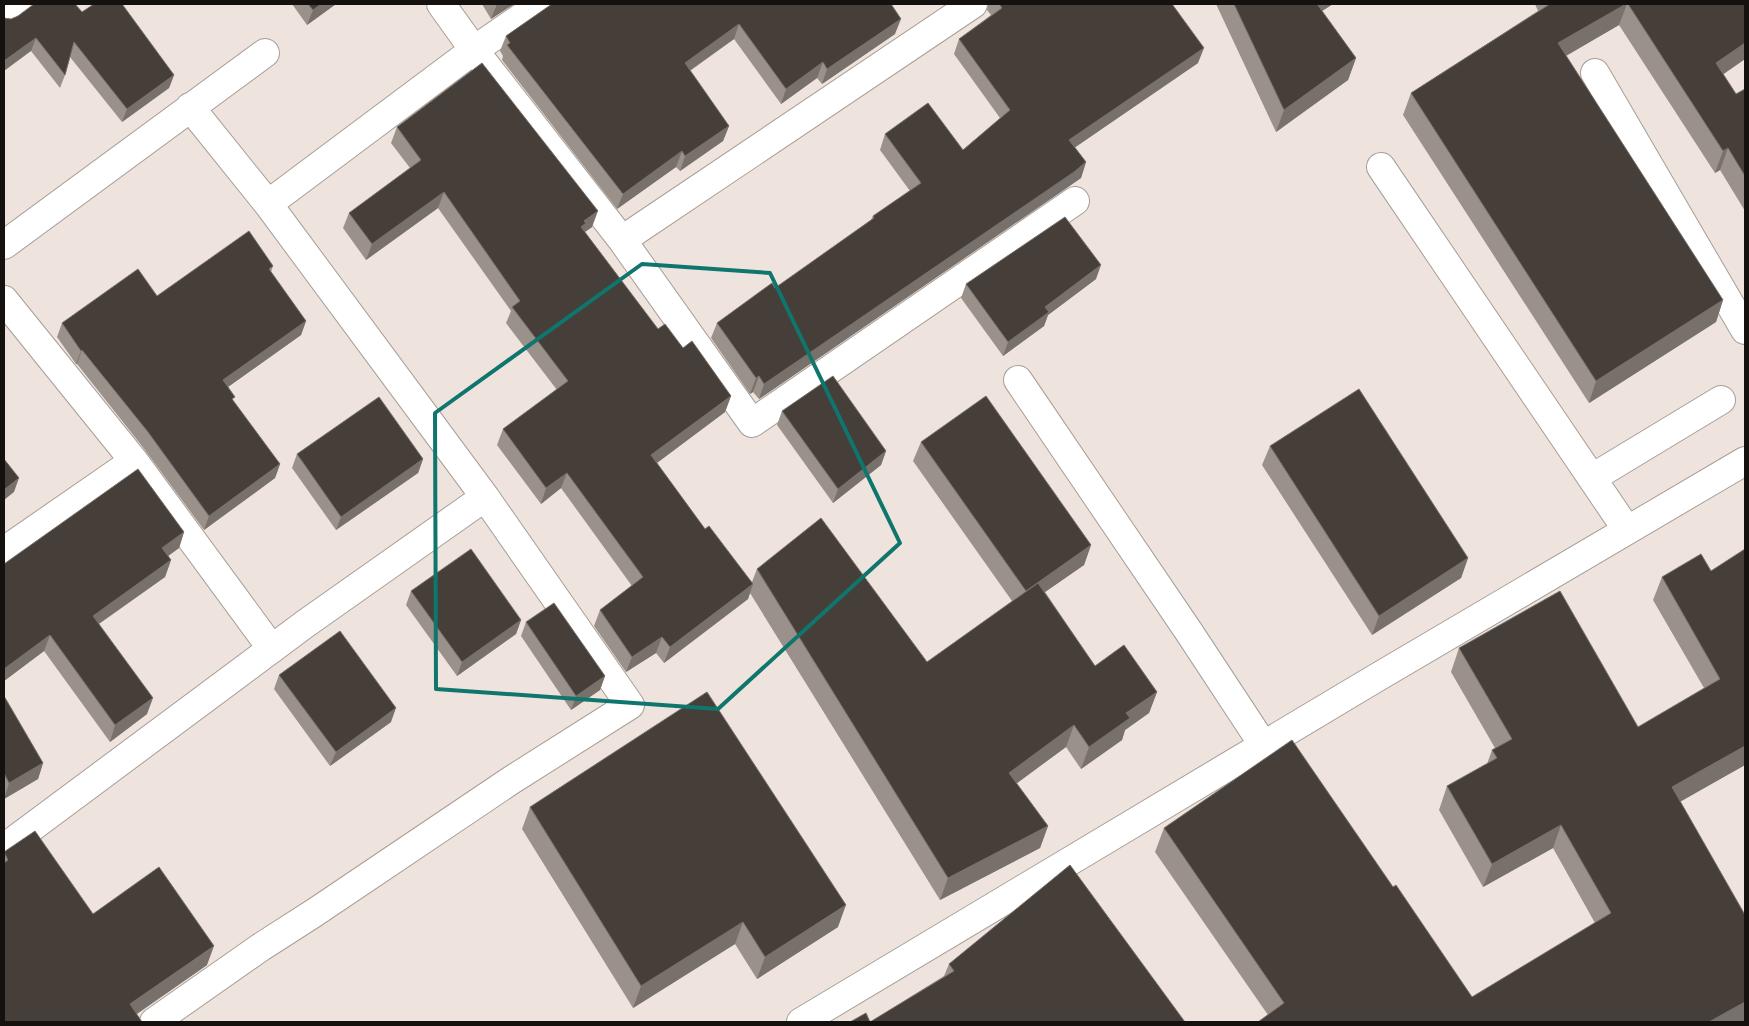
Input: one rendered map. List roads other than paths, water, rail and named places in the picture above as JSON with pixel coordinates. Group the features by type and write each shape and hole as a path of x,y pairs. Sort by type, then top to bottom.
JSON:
{"street":[{"path":"4,17 21,4"},
{"path":"441,4 474,50 622,240 752,423 1075,201"},
{"path":"268,204 474,50 541,4"},
{"path":"622,240 974,4"},
{"path":"4,245 265,53"},
{"path":"1595,73 1745,330"},
{"path":"154,1022 261,947 510,781 630,705 485,497 268,204 190,107"},
{"path":"1381,167 1627,530"},
{"path":"4,300 134,461 272,649"},
{"path":"1018,380 1264,746"},
{"path":"1592,478 1721,400"},
{"path":"4,551 134,461"},
{"path":"801,1022 1371,681 1745,461"},
{"path":"4,848 272,649 485,497"}]}
